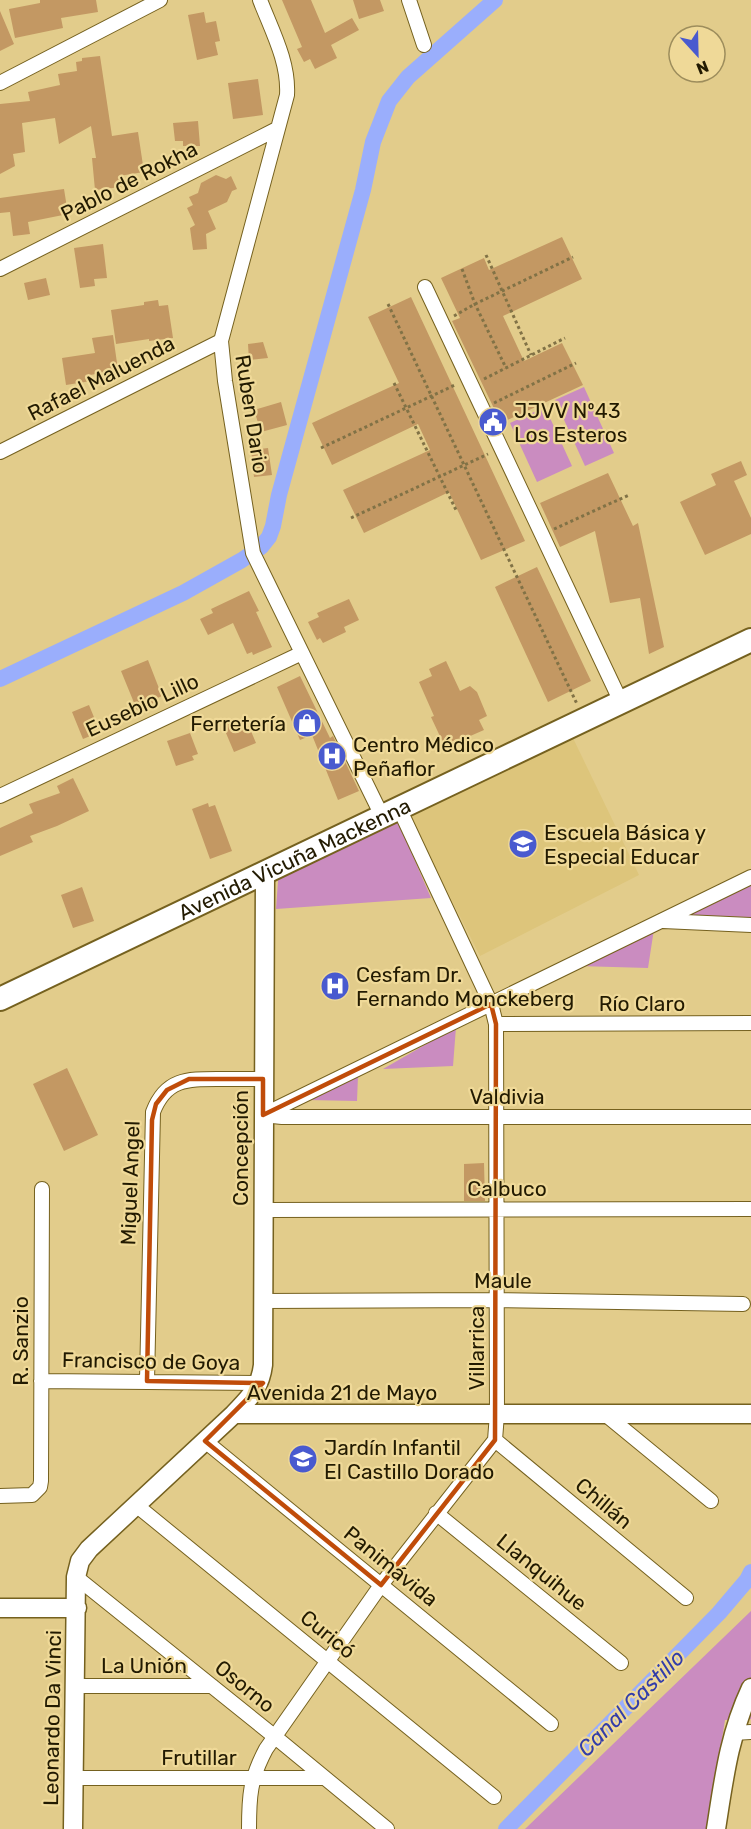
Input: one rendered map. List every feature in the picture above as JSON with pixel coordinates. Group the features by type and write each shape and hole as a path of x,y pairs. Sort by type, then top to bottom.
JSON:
{"main road":[{"name":"Avenida Vicuña Mackenna","path":"0,999 751,640"}],"street":[{"path":"0,83 160,0"},
{"name":"Ruben Dario","path":"260,0 283,58 288,80 287,95 220,341 249,534 253,553 302,653 390,812"},
{"path":"409,0 424,45"},
{"name":"Pablo de Rokha","path":"0,270 277,129"},
{"path":"425,287 621,702"},
{"name":"Rafael Maluenda","path":"0,452 220,341"},
{"name":"Eusebio Lillo","path":"0,796 302,653"},
{"name":"Villarrica","path":"390,812 491,1004 496,1024 497,1414 495,1440"},
{"name":"Concepción","path":"260,1383 263,1365 265,873"},
{"path":"263,1115 751,877"},
{"path":"661,921 751,925"},
{"name":"Río Claro","path":"496,1024 751,1023"},
{"name":"Miguel Angel","path":"147,1382 153,1112 161,1096 181,1081 263,1079"},
{"name":"Valdivia","path":"263,1115 282,1117 751,1117"},
{"name":"R. Sanzio","path":"0,1496 26,1497 36,1492 41,1481 42,1190"},
{"name":"Calbuco","path":"263,1210 751,1209"},
{"name":"Maule","path":"263,1301 497,1300 743,1304"},
{"name":"Francisco de Goya","path":"41,1381 260,1383"},
{"path":"234,1414 254,1393 260,1383"},
{"name":"Avenida 21 de Mayo","path":"77,1608 77,1569 84,1554 234,1414 751,1414"},
{"path":"605,1414 711,1501"},
{"path":"249,1829 252,1778 274,1736 381,1585 495,1440"},
{"name":"Chillán","path":"495,1440 686,1598"},
{"name":"Panimávida","path":"205,1441 551,1724"},
{"name":"Curicó","path":"136,1505 494,1797"},
{"name":"Llanquihue","path":"436,1513 621,1663"},
{"name":"Osorno","path":"76,1577 387,1829"},
{"path":"0,1608 77,1608"},
{"name":"Leonardo Da Vinci","path":"73,1829 77,1608"},
{"name":"La Unión","path":"75,1686 212,1686"},
{"path":"716,1829 725,1768 742,1732 751,1688"},
{"name":"Frutillar","path":"74,1778 325,1778"}],"path":[{"path":"486,255 531,355"},
{"path":"442,323 475,304 573,257"},
{"path":"462,269 475,304 506,368"},
{"path":"388,304 584,720"},
{"path":"321,448 432,396 506,368 565,338"},
{"path":"482,408 576,363"},
{"path":"394,384 457,512"},
{"path":"351,518 501,448"},
{"path":"542,535 629,495"}],"highlighted area":[{"path":"491,1004 496,1024 495,1440 381,1585 205,1441 263,1383 147,1381 152,1120 156,1104 167,1090 189,1079 263,1079 263,1115"}],"shaded area":[{"path":"584,387 614,453 585,466 555,400"},
{"path":"545,407 572,466 537,482 510,423"},
{"name":"Escuela Básica y Especial Educar","path":"572,736 639,875 480,956 407,812"},
{"path":"394,812 431,898 276,909 279,867"},
{"path":"751,885 751,917 687,916"},
{"path":"654,929 648,968 578,966"},
{"path":"456,1027 453,1066 383,1069"},
{"path":"358,1076 357,1101 307,1100"},
{"path":"751,1611 751,1719 725,1720 708,1829 525,1829"}],"building":[{"path":"40,0 96,0 98,12 61,18 63,28 15,38 9,9 40,3"},
{"path":"282,0 311,0 325,33 352,18 359,30 331,45 337,58 315,69 310,59 304,62 297,49 302,47"},
{"path":"353,0 380,0 384,11 359,19"},
{"path":"0,11 14,44 0,51"},
{"path":"204,12 206,23 216,21 220,41 215,42 218,55 197,60 188,15"},
{"path":"100,56 112,136 138,132 144,172 119,176 121,187 95,190 92,158 96,158 91,126 59,144 55,118 22,123 25,152 13,154 15,166 0,174 0,104 30,101 28,92 60,85 58,74 77,71 76,62 82,61 82,58"},
{"path":"258,79 263,115 233,119 228,83"},
{"path":"198,121 200,146 183,146 183,141 175,141 173,123"},
{"path":"216,175 226,179 231,176 237,189 232,191 227,202 208,211 216,229 206,234 207,249 193,250 190,228 195,225 187,208 193,205 189,197 198,193 201,183"},
{"path":"64,189 68,214 28,222 30,234 13,236 10,212 0,213 0,198"},
{"path":"562,237 582,279 503,316 524,361 562,343 583,385 501,423 452,321 460,318 441,278 484,258 489,270"},
{"path":"103,244 107,278 94,279 95,286 80,288 74,248"},
{"path":"46,278 50,295 28,300 24,283"},
{"path":"411,297 525,541 481,560 449,492 364,533 343,490 430,450 418,424 332,465 312,423 399,383 368,317"},
{"path":"158,300 159,306 168,305 173,338 116,344 111,310 144,305 144,302"},
{"path":"113,335 118,370 90,375 91,381 66,385 62,358 95,353 92,338"},
{"path":"263,342 268,358 249,360 248,344"},
{"path":"281,402 287,425 261,432 254,410"},
{"path":"268,448 272,475 254,477 251,450"},
{"path":"741,461 747,475 734,481 751,518 751,534 705,555 680,502 716,485 711,474"},
{"path":"608,473 633,526 638,523 664,647 649,654 640,598 610,603 595,531 560,547 540,503"},
{"path":"537,567 591,681 548,702 495,587"},
{"path":"249,591 272,647 253,655 252,652 247,654 233,623 208,635 200,619 213,613 211,609"},
{"path":"349,599 359,620 344,627 346,632 323,643 320,638 317,640 308,622 319,617 317,613"},
{"path":"148,660 162,696 155,699 156,702 137,710 121,671"},
{"path":"446,661 460,691 470,686 477,692 487,716 479,720 484,730 445,747 431,717 434,716 419,682 432,676 429,669"},
{"path":"300,676 330,738 333,736 359,791 338,800 312,735 300,740 277,687"},
{"path":"89,705 100,732 83,739 72,712"},
{"path":"245,717 256,743 234,752 223,726"},
{"path":"190,733 198,754 192,756 194,760 176,766 167,741"},
{"path":"73,778 89,811 30,836 33,842 0,856 0,828 33,813 29,804 60,793 57,786"},
{"path":"208,803 209,807 215,805 232,851 210,859 192,809"},
{"path":"82,887 94,921 73,928 61,895"},
{"path":"67,1068 98,1135 64,1151 33,1084"},
{"path":"484,1163 485,1201 464,1201 464,1164"}],"waterway":[{"path":"0,679 183,593 242,560 261,547 269,537 363,190 373,142 389,101 408,77 495,0"},
{"name":"Canal Castillo","path":"506,1829 719,1613 751,1572"}],"place":[{"name":"JJVV Nº43 Los Esteros","path":"493,422"},
{"name":"Ferretería","path":"307,723"},
{"name":"Centro Médico Peñaflor","path":"332,756"},
{"name":"Escuela Básica y Especial Educar","path":"523,844"},
{"name":"Cesfam Dr. Fernando Monckeberg","path":"335,986"},
{"name":"Jardín Infantil El Castillo Dorado","path":"303,1459"}]}
